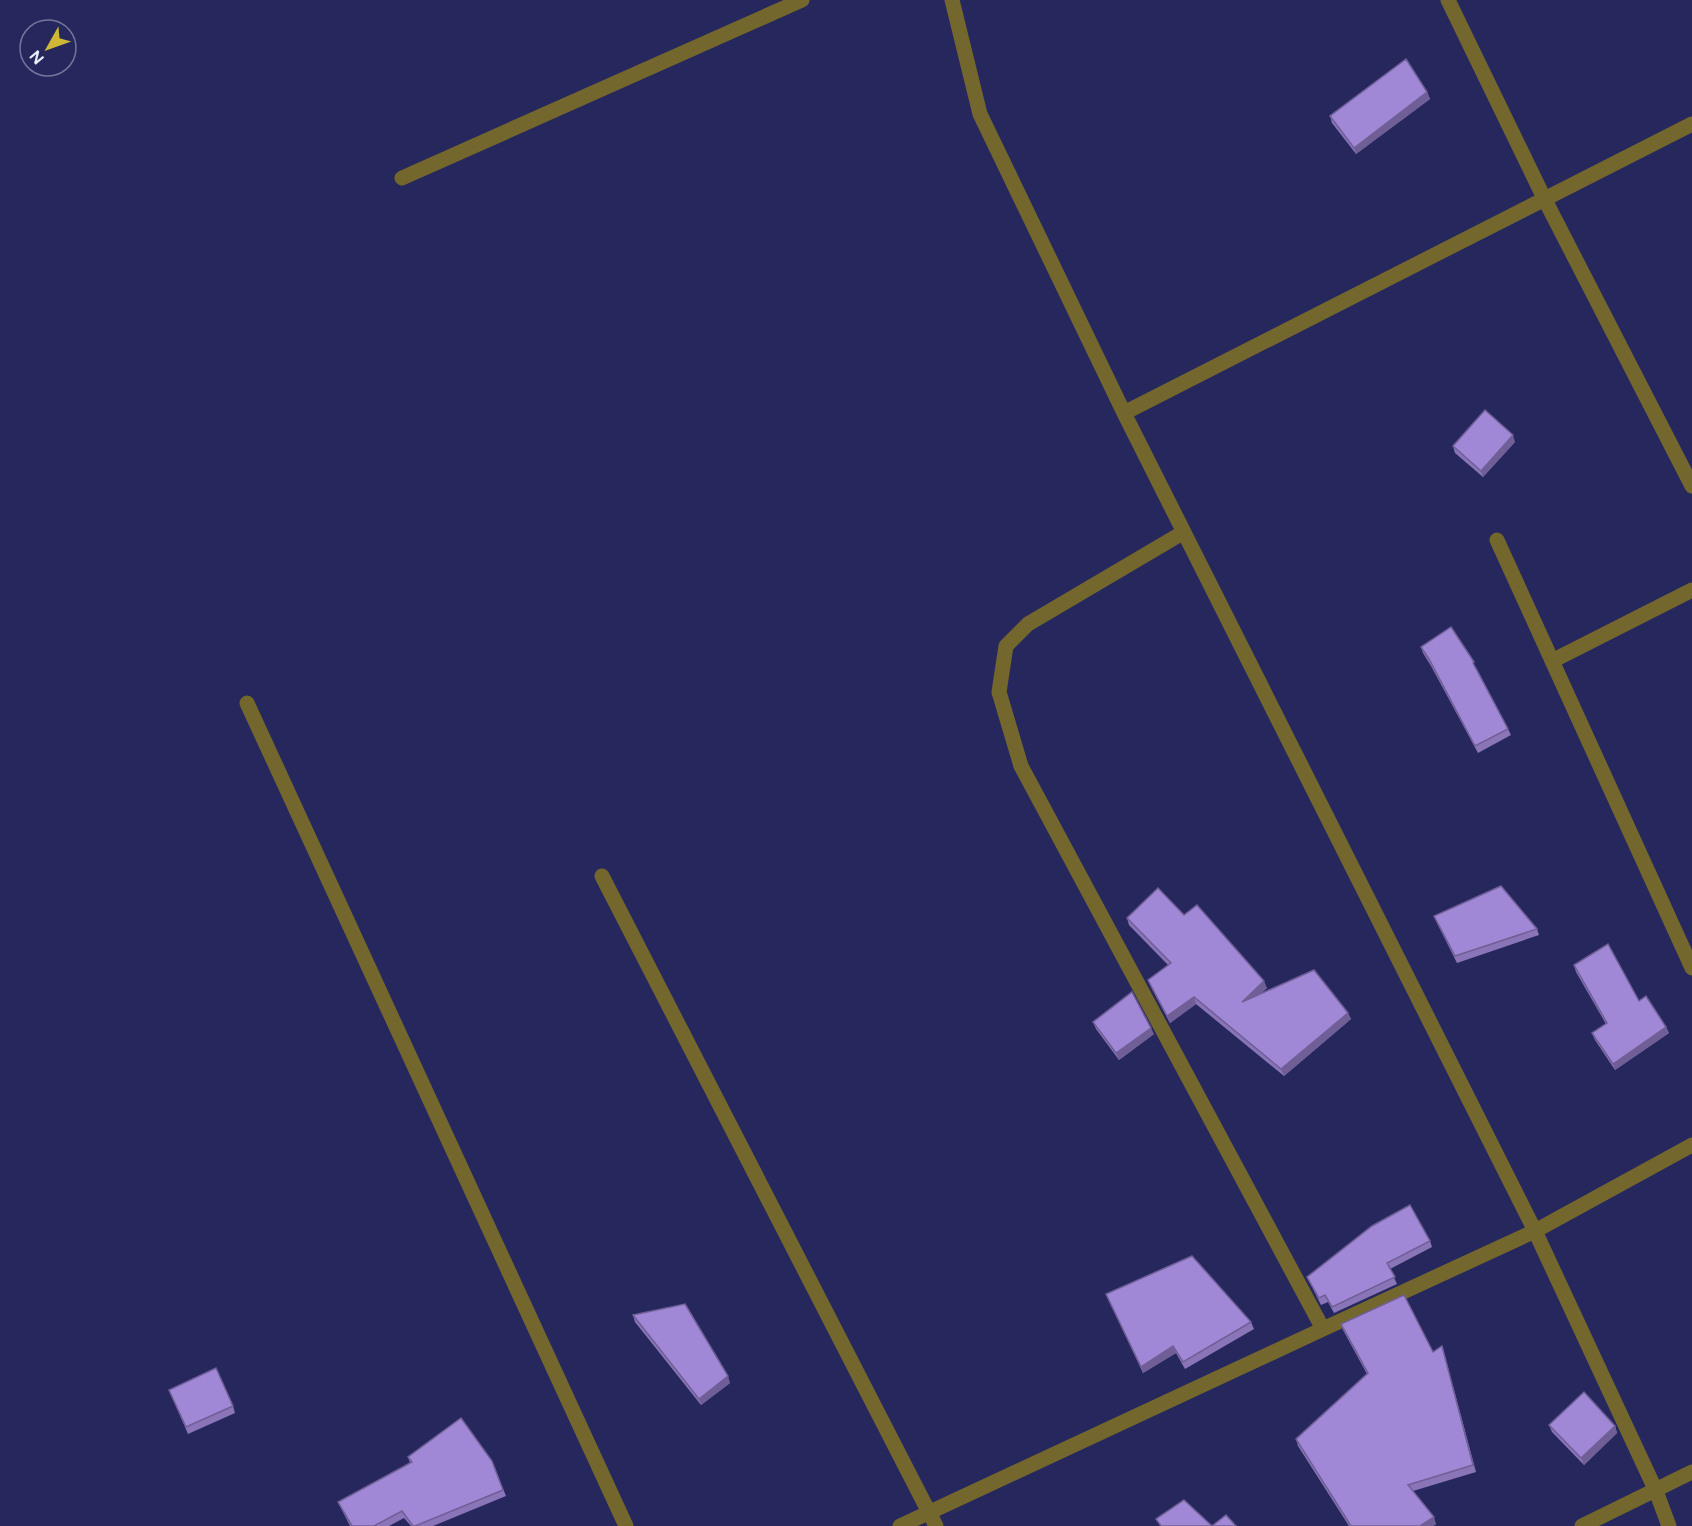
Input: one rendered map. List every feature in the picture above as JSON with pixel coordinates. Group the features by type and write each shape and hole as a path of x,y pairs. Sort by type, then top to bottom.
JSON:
{"street":[{"path":"402,178 802,0"},
{"path":"951,0 980,114 1124,413 1535,1231 1656,1491 1669,1526"},
{"path":"1448,0 1544,198 1692,486"},
{"path":"1124,413 1692,124"},
{"path":"1184,532 1028,624 1006,646 999,692 1021,766 1323,1329"},
{"path":"1497,540 1692,968"},
{"path":"1552,661 1692,590"},
{"path":"247,703 626,1526"},
{"path":"602,876 932,1519"},
{"path":"900,1526 932,1519 1323,1329 1535,1231 1692,1145"},
{"path":"1582,1526 1692,1472"}],"building":[{"path":"1406,59 1427,92 1354,148 1330,116"},
{"path":"1485,410 1513,435 1481,471 1453,446"},
{"path":"1451,627 1474,662 1508,729 1475,746 1421,647"},
{"path":"1501,886 1537,929 1455,956 1434,916"},
{"path":"1158,888 1184,915 1197,905 1264,981 1242,1002 1314,970 1348,1013 1281,1069 1194,997 1167,1016 1148,980 1171,963 1127,918"},
{"path":"1608,944 1639,1001 1646,996 1666,1027 1613,1064 1592,1033 1607,1023 1574,965"},
{"path":"1132,992 1151,1028 1116,1053 1093,1022"},
{"path":"1410,1205 1430,1241 1387,1263 1395,1277 1332,1307 1325,1295 1319,1298 1307,1277 1372,1226"},
{"path":"1192,1256 1251,1322 1183,1362 1173,1346 1141,1367 1106,1294"},
{"path":"1404,1295 1433,1352 1442,1346 1473,1465 1408,1485 1434,1517 1420,1526 1351,1526 1296,1439 1368,1373 1341,1324"},
{"path":"685,1304 728,1376 699,1399 633,1315"},
{"path":"216,1368 233,1406 186,1427 169,1390"},
{"path":"1584,1392 1615,1426 1581,1458 1549,1425"},
{"path":"461,1418 492,1461 503,1490 415,1526 402,1511 374,1526 352,1526 338,1502 412,1462 408,1457"},
{"path":"1184,1500 1212,1526 1161,1526 1156,1519"},
{"path":"1226,1515 1236,1526 1212,1526"}]}
